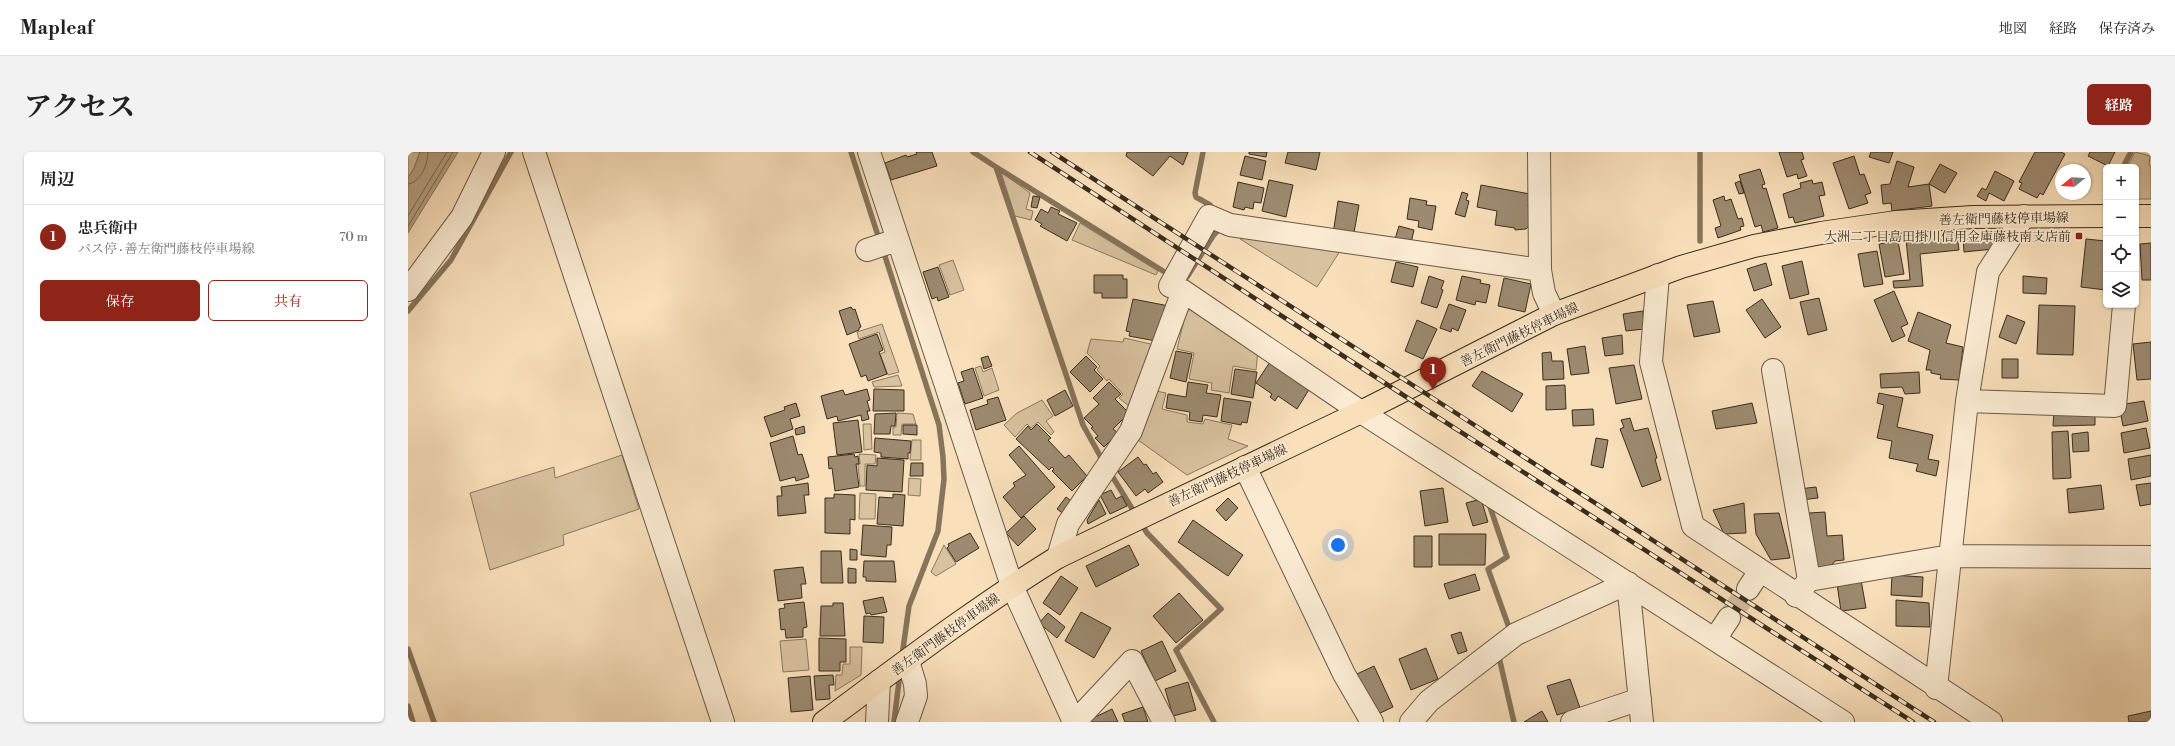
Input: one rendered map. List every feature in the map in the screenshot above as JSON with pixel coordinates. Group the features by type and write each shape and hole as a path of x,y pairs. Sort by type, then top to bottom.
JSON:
{"main road":[{"name":"善左衛門藤枝停車場線","path":"824,722 1012,586 1058,557 1361,412 1554,314 1658,275 1754,246 1821,232 1896,222 2024,216 2103,216"},
{"path":"2139,216 2151,216"}],"street":[{"path":"408,290 462,218 494,152"},
{"path":"534,152 723,722"},
{"path":"869,152 879,246 1012,586 1075,722 1132,661 1164,722"},
{"path":"1539,152 1540,270 1544,293 1554,314"},
{"path":"1058,557 1068,524 1131,431 1178,282 1209,216 1230,225 1540,270"},
{"path":"1936,688 1967,401 1988,272 2024,216"},
{"path":"1658,275 1651,362 1693,526 1760,571 1803,588 1936,688 1991,722"},
{"path":"1178,282 1361,412 1843,722"},
{"path":"1967,401 2115,406 2124,308"},
{"path":"1773,370 1803,588"},
{"path":"1245,467 1344,674 1372,722"},
{"path":"1803,588 1950,556 2151,557"},
{"path":"1748,589 1760,571"},
{"path":"1628,583 1642,722"},
{"path":"1410,722 1429,701 1516,634 1628,583"},
{"path":"1715,639 1729,618"},
{"path":"905,663 916,696 907,722"},
{"path":"877,722 879,682"},
{"path":"1572,722 1640,700"}],"shaded area":[{"path":"408,152 420,152 414,168 408,178"},
{"path":"2135,152 2150,156 2149,165 2151,166 2151,199 2139,199 2139,164 2129,164"},
{"path":"1001,172 1030,193 1026,209 1033,211 1031,220 1015,216"},
{"path":"1080,223 1158,271 1156,275 1072,240"},
{"path":"1244,232 1340,251 1317,287 1240,239"},
{"path":"953,260 964,290 950,295 939,265"},
{"path":"1187,308 1258,350 1256,370 1233,366 1229,393 1211,390 1212,383 1189,379 1194,353 1177,349"},
{"path":"882,324 899,372 888,375 880,354 885,352 879,332 859,339 857,332"},
{"path":"1124,338 1155,345 1130,407 1119,398 1123,394 1109,379 1107,381 1097,370 1100,366 1087,353 1091,339 1123,342"},
{"path":"981,366 983,372 992,368 999,390 984,396 975,368"},
{"path":"898,375 902,386 874,387 872,382"},
{"path":"1156,391 1166,393 1162,409 1187,415 1187,422 1203,424 1205,419 1232,425 1228,439 1248,446 1187,475 1138,440"},
{"path":"1042,400 1053,416 1046,421 1054,432 1051,435 1038,422 1031,428 1027,424 1015,437 1004,425 1017,413"},
{"path":"897,413 913,414 916,424 902,424 901,435 893,435 893,427 896,427"},
{"path":"863,424 871,424 872,449 864,450"},
{"path":"912,440 921,440 921,460 910,460"},
{"path":"859,454 876,455 875,464 865,464 865,486 860,486 858,464 860,464"},
{"path":"622,455 639,509 563,535 564,545 490,570 470,493 554,467 555,478"},
{"path":"909,478 921,479 920,496 908,495"},
{"path":"860,493 876,494 875,519 859,519"},
{"path":"944,545 956,564 936,576 931,572"},
{"path":"806,639 809,670 783,672 780,641"},
{"path":"850,647 862,647 861,675 835,691 836,675 842,675 843,664 850,664"}],"water":[{"path":"420,152 458,152 408,233 408,178 414,168"}],"building":[{"path":"916,152 932,152 937,166 891,180 885,163 906,155 907,157 917,154"},
{"path":"1127,152 1188,152 1183,165 1170,156 1153,176 1126,156"},
{"path":"1249,152 1267,152 1266,157 1249,154"},
{"path":"1288,152 1320,152 1316,170 1285,163"},
{"path":"1779,152 1802,152 1804,159 1801,160 1807,176 1798,179 1797,174 1787,177"},
{"path":"1871,152 1893,152 1889,163 1869,157"},
{"path":"2035,152 2061,152 2065,154 2060,164 2055,164 2055,173 2043,195 2040,193 2037,198 2019,189 2022,183 2019,182"},
{"path":"2090,152 2115,152 2109,164 2104,164 2088,156"},
{"path":"1245,156 1266,161 1262,180 1240,175"},
{"path":"1854,156 1860,175 1864,174 1871,193 1865,195 1868,203 1849,209 1833,163"},
{"path":"1897,161 1914,167 1908,187 1929,184 1932,206 1892,211 1891,203 1883,204 1881,185 1890,184"},
{"path":"1940,164 1957,173 1945,193 1929,184"},
{"path":"1760,169 1765,184 1762,185 1763,189 1766,188 1778,228 1763,232 1761,225 1755,227 1739,175"},
{"path":"1995,171 2014,181 2004,201 1989,193 1986,201 1977,196 1982,188 1986,190"},
{"path":"1269,180 1293,185 1286,217 1262,211"},
{"path":"1812,180 1813,184 1822,182 1825,195 1819,196 1824,216 1795,223 1793,217 1789,218 1783,194 1801,188 1800,183"},
{"path":"1740,181 1744,193 1739,194 1735,183"},
{"path":"1238,182 1264,188 1261,203 1254,202 1253,209 1245,207 1244,210 1233,207"},
{"path":"1481,185 1530,194 1528,206 1532,211 1533,221 1526,229 1515,230 1515,228 1495,225 1497,211 1477,207"},
{"path":"1462,192 1468,194 1466,200 1469,201 1465,217 1455,214"},
{"path":"1033,196 1040,197 1037,208 1031,207"},
{"path":"1724,196 1725,201 1731,199 1738,219 1742,218 1744,226 1740,227 1741,230 1718,238 1715,228 1721,226 1713,200"},
{"path":"1410,198 1427,201 1426,205 1436,206 1432,230 1418,227 1419,221 1407,219"},
{"path":"1338,201 1359,205 1353,238 1333,234"},
{"path":"1051,207 1060,211 1058,214 1077,223 1067,241 1040,226 1042,224 1035,220 1041,209 1048,213"},
{"path":"1399,226 1414,230 1411,243 1395,239"},
{"path":"1957,235 1959,250 1920,254 1923,286 1894,288 1893,281 1910,280 1906,239"},
{"path":"1985,235 1985,242 1998,241 1994,249 1964,252 1963,237"},
{"path":"2086,239 2103,241 2103,290 2081,287"},
{"path":"1898,241 1904,274 1885,277 1879,244"},
{"path":"2151,243 2151,280 2142,280 2140,244"},
{"path":"1877,251 1883,284 1864,287 1858,254"},
{"path":"1802,261 1809,294 1790,299 1782,266"},
{"path":"1396,262 1418,267 1413,287 1391,282"},
{"path":"1766,263 1772,285 1754,291 1747,269"},
{"path":"938,267 949,297 938,301 937,297 932,299 923,272"},
{"path":"1094,275 1123,275 1123,279 1127,279 1127,298 1102,298 1102,293 1094,293"},
{"path":"1429,276 1444,281 1441,289 1443,290 1437,308 1421,303"},
{"path":"1462,276 1481,280 1480,283 1490,285 1486,303 1476,301 1475,305 1456,300"},
{"path":"2023,276 2047,278 2046,294 2023,293"},
{"path":"1504,278 1531,284 1525,312 1498,306"},
{"path":"1894,291 1908,324 1901,327 1905,336 1892,342 1874,300"},
{"path":"1819,298 1827,330 1808,335 1800,302"},
{"path":"1133,299 1169,306 1156,341 1129,336 1130,332 1126,331"},
{"path":"1762,299 1781,327 1765,338 1746,310"},
{"path":"1713,301 1720,332 1694,337 1687,305"},
{"path":"1449,304 1466,310 1458,331 1452,328 1451,332 1440,328"},
{"path":"2039,305 2075,306 2073,355 2037,354"},
{"path":"851,307 853,310 855,309 861,327 859,330 847,335 839,311"},
{"path":"1643,311 1644,329 1626,331 1623,314"},
{"path":"1918,312 1951,325 1946,343 1963,347 1959,380 1940,379 1941,375 1931,373 1931,370 1926,370 1930,350 1908,341"},
{"path":"2007,315 2025,322 2016,344 1999,337"},
{"path":"1417,320 1437,329 1423,359 1405,351"},
{"path":"877,334 883,350 879,352 887,374 868,381 866,375 861,377 849,344"},
{"path":"1622,335 1623,354 1605,356 1602,338"},
{"path":"2151,342 2151,379 2137,380 2133,344"},
{"path":"1585,346 1589,373 1571,375 1567,349"},
{"path":"1176,351 1192,354 1186,382 1170,378"},
{"path":"1551,352 1552,361 1563,361 1564,379 1543,380 1542,353"},
{"path":"988,356 992,366 984,369 981,358"},
{"path":"1086,356 1097,367 1094,370 1103,379 1090,392 1070,372"},
{"path":"2002,359 2018,359 2018,378 2002,378"},
{"path":"1270,362 1310,388 1297,409 1278,396 1275,401 1270,397 1272,394 1256,383"},
{"path":"1634,365 1642,399 1616,404 1609,368"},
{"path":"973,368 983,398 965,404 958,383 964,381 961,372"},
{"path":"1235,369 1257,372 1253,398 1231,394"},
{"path":"1482,371 1523,394 1512,412 1472,386"},
{"path":"1919,372 1920,393 1905,394 1902,387 1881,388 1880,374"},
{"path":"1109,382 1121,394 1115,399 1129,413 1113,429 1118,433 1104,447 1095,438 1098,436 1091,428 1093,427 1084,418 1099,404 1093,398"},
{"path":"1188,382 1208,385 1206,393 1221,395 1217,417 1203,415 1202,422 1189,420 1190,412 1166,408 1168,394 1186,397"},
{"path":"1565,385 1566,409 1546,410 1546,386"},
{"path":"867,389 870,400 867,401 870,411 867,411 869,419 862,421 861,415 838,421 837,416 827,419 821,396 843,390 845,395"},
{"path":"874,389 904,390 904,411 873,411"},
{"path":"1065,390 1073,406 1055,416 1047,400"},
{"path":"1879,393 1903,398 1897,427 1933,435 1928,459 1939,461 1936,476 1916,471 1918,464 1889,458 1892,441 1877,438 1884,405 1877,403"},
{"path":"998,397 1006,420 976,430 970,410 988,404 987,400"},
{"path":"1224,398 1251,402 1247,423 1242,422 1241,425 1221,421"},
{"path":"2144,401 2148,421 2123,426 2119,405"},
{"path":"796,403 800,416 790,419 793,429 771,437 764,417 785,410 784,407"},
{"path":"1752,403 1757,423 1716,429 1712,411"},
{"path":"1593,409 1594,425 1573,426 1572,410"},
{"path":"2095,410 2095,425 2053,426 2054,411"},
{"path":"896,413 895,426 891,426 890,434 874,434 875,414"},
{"path":"1630,418 1634,431 1648,428 1657,458 1655,459 1661,480 1642,487 1620,429 1624,427 1621,420"},
{"path":"858,420 862,452 837,455 833,423"},
{"path":"1037,424 1051,438 1048,440 1065,458 1069,455 1087,476 1072,491 1052,471 1054,469 1052,467 1049,470 1016,439 1028,426 1031,430"},
{"path":"903,425 917,425 917,435 903,434"},
{"path":"804,426 805,433 796,435 795,429"},
{"path":"2146,428 2150,448 2124,453 2121,433"},
{"path":"2068,431 2071,478 2053,479 2052,432"},
{"path":"2088,432 2089,451 2073,452 2072,434"},
{"path":"793,436 798,455 802,454 809,477 796,481 795,477 780,481 770,443"},
{"path":"875,438 911,441 908,459 881,457 881,453 874,452"},
{"path":"1596,438 1608,440 1603,468 1591,465"},
{"path":"1019,446 1055,487 1021,518 1003,497 1015,486 1013,483 1026,475 1009,455"},
{"path":"854,454 855,457 858,456 859,464 856,464 859,487 835,491 832,468 829,469 828,457"},
{"path":"2151,455 2151,476 2131,480 2128,459"},
{"path":"1138,457 1144,465 1146,464 1153,474 1156,472 1163,482 1148,493 1145,489 1136,496 1118,472"},
{"path":"877,458 904,460 902,492 866,490 867,465 877,466"},
{"path":"911,463 923,463 923,476 910,476"},
{"path":"808,483 809,495 804,495 806,513 778,516 777,496 782,496 781,487"},
{"path":"2151,483 2151,504 2140,506 2136,485"},
{"path":"2101,485 2104,509 2069,513 2067,489"},
{"path":"1816,487 1818,498 1801,500 1799,489"},
{"path":"1443,488 1448,522 1425,526 1420,491"},
{"path":"1111,490 1116,499 1122,496 1127,506 1110,514 1100,495"},
{"path":"834,494 855,495 855,520 850,519 850,534 825,533 825,498 834,498"},
{"path":"893,494 905,495 903,526 877,524 879,497 893,498"},
{"path":"1066,497 1074,503 1065,515 1057,509"},
{"path":"1228,498 1238,508 1226,521 1216,510"},
{"path":"1481,499 1488,522 1473,526 1466,503"},
{"path":"1099,500 1106,514 1088,524 1087,520"},
{"path":"1744,503 1746,533 1724,534 1713,510"},
{"path":"1825,512 1827,536 1842,535 1844,560 1835,561 1831,566 1814,567 1809,513"},
{"path":"1779,513 1790,558 1771,560 1756,534 1754,514"},
{"path":"1024,516 1036,529 1018,546 1006,533"},
{"path":"1193,520 1243,555 1228,576 1178,542"},
{"path":"863,525 892,527 891,545 887,545 886,557 861,555"},
{"path":"970,533 979,548 956,562 947,548 949,546 948,544"},
{"path":"1439,534 1486,534 1485,565 1439,565"},
{"path":"1414,536 1432,536 1432,567 1414,567"},
{"path":"1129,545 1139,565 1096,587 1086,566"},
{"path":"850,549 857,550 857,560 850,560"},
{"path":"821,551 841,551 843,583 821,583"},
{"path":"864,561 894,561 896,582 866,581 866,577 863,577"},
{"path":"803,567 806,584 801,584 802,598 778,601 774,570"},
{"path":"848,568 856,569 856,583 848,583"},
{"path":"1475,574 1480,590 1449,599 1444,584"},
{"path":"1892,575 1923,577 1922,597 1891,595"},
{"path":"1061,576 1078,588 1060,615 1043,603"},
{"path":"1861,580 1866,608 1841,611 1837,584"},
{"path":"1179,593 1203,620 1176,643 1153,616"},
{"path":"883,597 887,612 871,615 870,613 866,614 863,601"},
{"path":"1896,600 1929,603 1930,627 1896,626"},
{"path":"804,602 807,627 803,628 803,637 786,638 785,629 781,630 779,609 785,608 784,604"},
{"path":"833,603 843,603 845,636 820,636 821,606 833,606"},
{"path":"1081,612 1111,628 1094,658 1065,641"},
{"path":"1048,613 1065,627 1057,638 1039,623"},
{"path":"864,616 884,617 883,643 863,642"},
{"path":"1461,632 1467,651 1458,654 1451,635"},
{"path":"819,638 846,639 846,662 840,662 840,671 819,671"},
{"path":"1162,641 1176,671 1155,681 1141,651"},
{"path":"1426,648 1438,679 1411,690 1399,659"},
{"path":"1374,666 1393,707 1376,715 1357,674"},
{"path":"833,675 834,685 829,685 830,699 816,700 814,676"},
{"path":"810,676 813,710 791,712 788,678"},
{"path":"1570,679 1580,708 1557,715 1547,686"},
{"path":"1188,682 1196,710 1173,716 1165,689"},
{"path":"1143,707 1148,722 1125,722 1122,714"},
{"path":"1112,709 1118,722 1090,722 1089,720"},
{"path":"1542,711 1548,722 1524,722"},
{"path":"2151,711 2151,722 2129,722 2128,716"}],"waterway":[{"path":"408,311 451,260 511,152"},
{"path":"851,152 880,242"},
{"path":"973,152 996,167 1083,425 1104,463"},
{"path":"1203,152 1195,193 1196,197 1210,205"},
{"path":"1700,152 1700,241"},
{"path":"2125,164 2131,152"},
{"path":"996,167 1171,276"},
{"path":"1187,277 1213,236 1221,227"},
{"path":"883,250 939,425 943,457 944,479 938,531 909,606 902,656"},
{"path":"1109,471 1136,515"},
{"path":"1489,504 1507,557 1488,569 1511,633"},
{"path":"1141,523 1147,533 1221,609 1176,650 1214,722"},
{"path":"408,649 434,722"},
{"path":"1502,655 1499,657 1514,722"},
{"path":"894,722 900,673"},
{"path":"408,706 413,722"}],"tunnel":[{"path":"1729,618 1748,589"}],"railway":[{"path":"1030,152 1414,402 1913,722"},
{"path":"1052,152 1934,722"}],"place":[{"name":"大洲二丁目島田掛川信用金庫藤枝南支店前","path":"2079,236"},
{"name":"忠兵衛中","path":"1433,390"}]}
